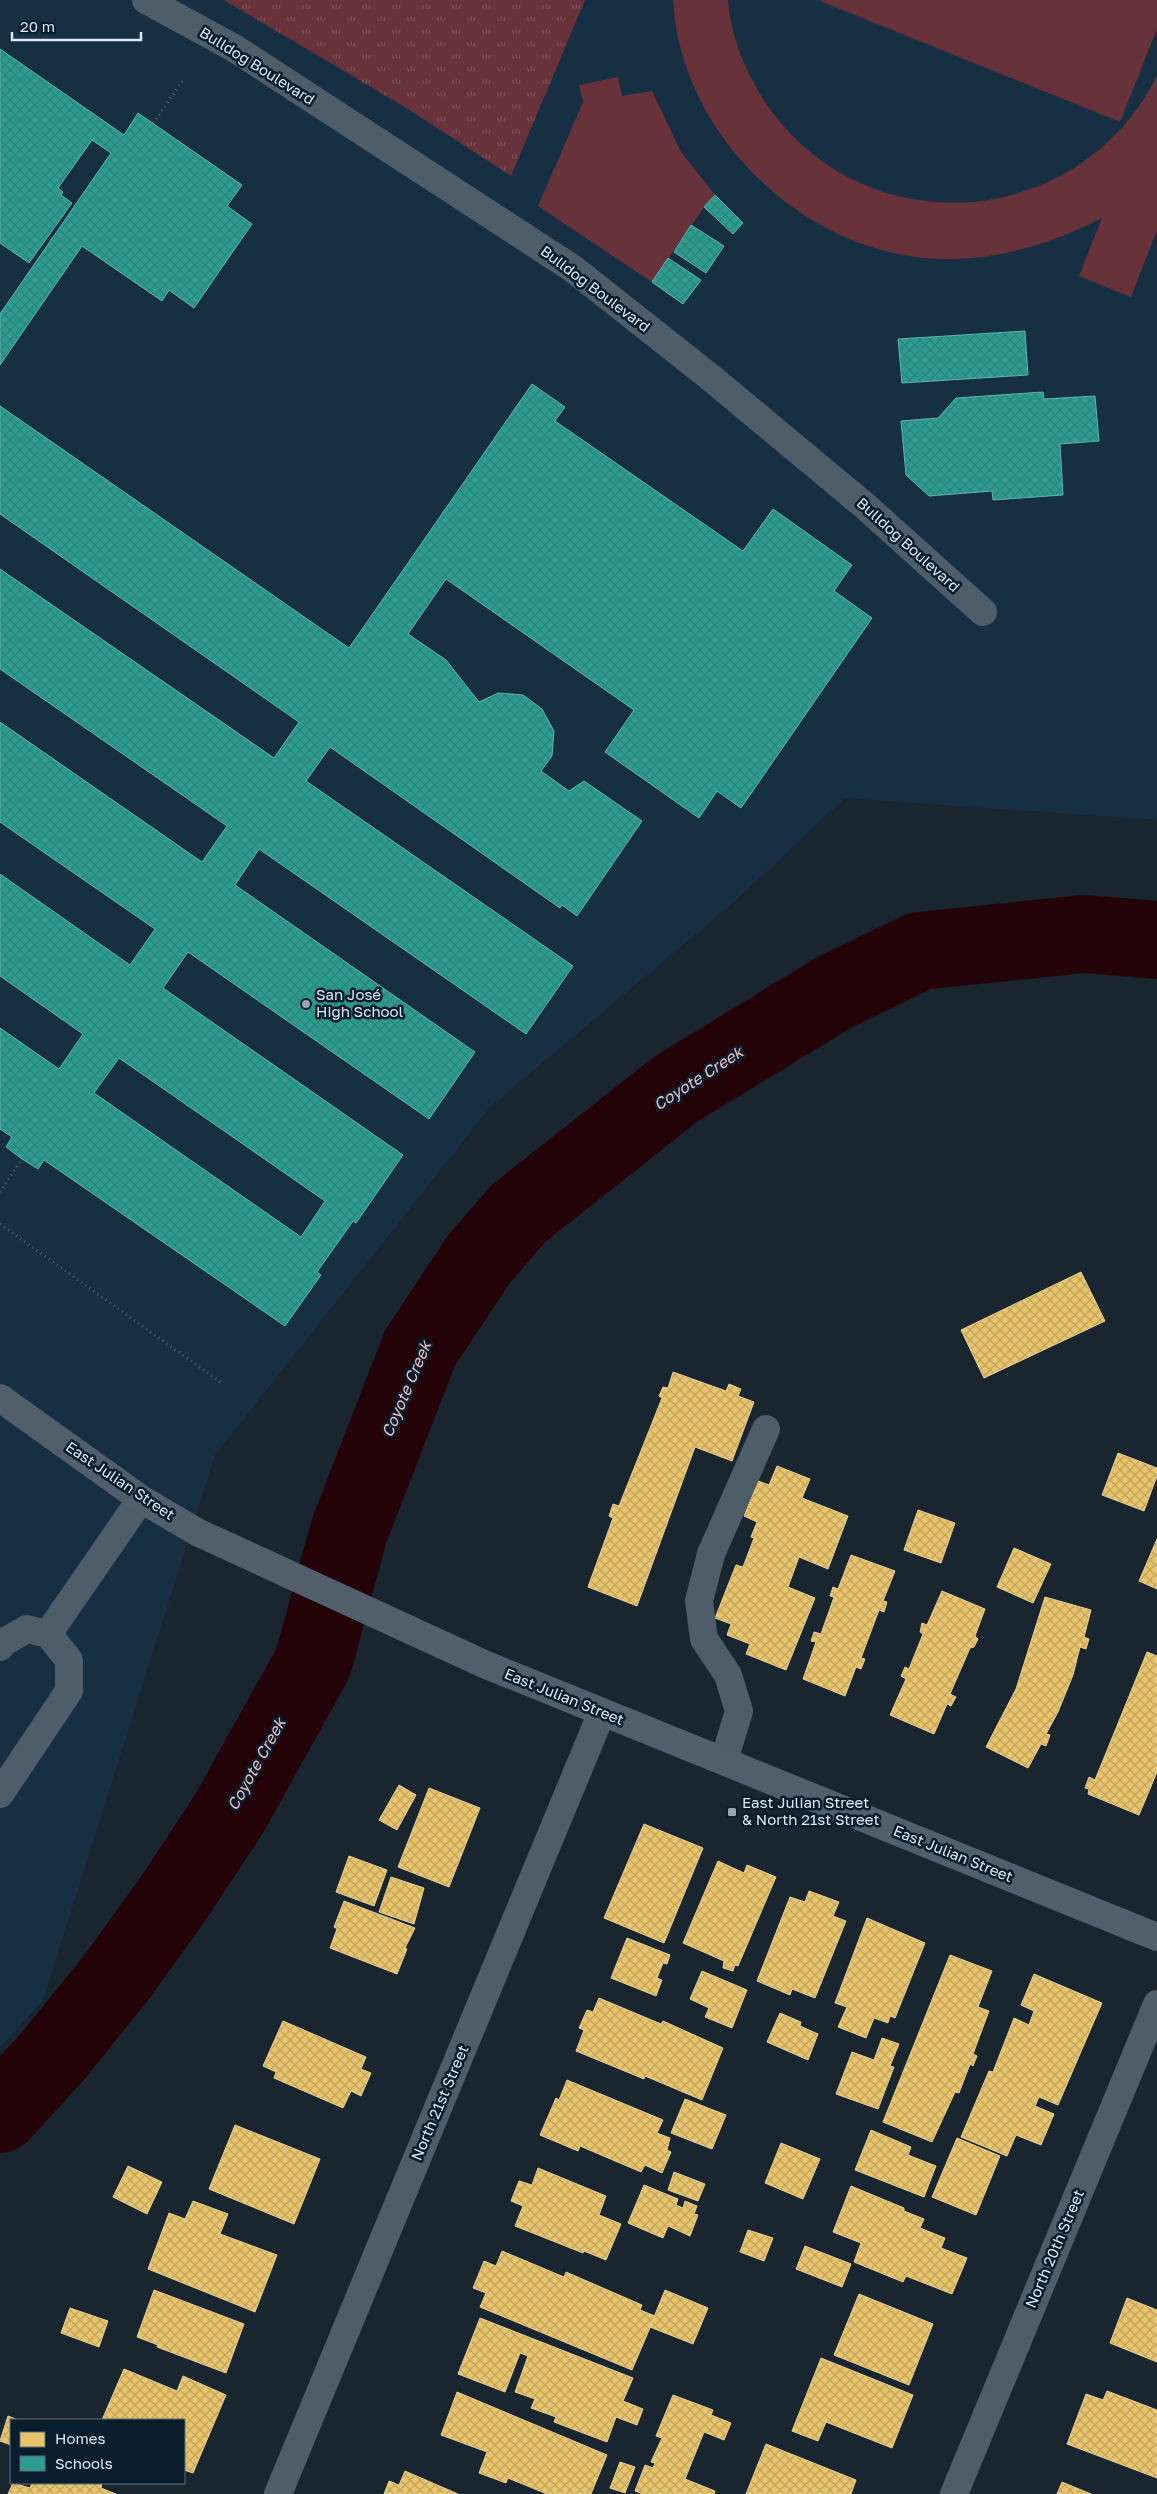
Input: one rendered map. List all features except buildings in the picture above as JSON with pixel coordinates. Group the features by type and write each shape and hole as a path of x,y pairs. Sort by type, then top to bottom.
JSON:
{"main road":[{"name":"East Julian Street","path":"0,1398 141,1499 198,1532 484,1664 1157,1937"}],"street":[{"name":"Bulldog Boulevard","path":"146,0 234,48 572,268 710,377 865,506 983,612"},
{"path":"724,1761 739,1711 728,1676 704,1639 699,1601 711,1554 766,1429"},
{"path":"48,1634 141,1499"},
{"path":"0,1647 4,1642 27,1628 48,1634 69,1660 69,1691 0,1794"},
{"name":"North 21st Street","path":"278,2494 602,1712"},
{"name":"North 20th Street","path":"954,2494 1157,2004"}],"path":[{"path":"153,123 184,78"},
{"path":"0,1192 22,1159"},
{"path":"0,1224 224,1384"}],"shaded area":[{"name":"San José High School","path":"0,0 1157,0 1157,820 845,798 734,902 491,1106 215,1455 43,2000 0,2048"}],"green space":[{"path":"224,0 585,0 511,176 408,109"},
{"path":"673,0 728,0 735,39 750,76 763,99 805,147 854,180 909,199 967,202 1023,192 1076,167 1121,128 1157,76 1157,230 1131,297 1079,276 1102,218 1065,235 1027,248 988,256 947,259 896,253 847,238 802,213 761,181 726,142 699,98 681,50"},
{"path":"818,0 1157,0 1157,29 1120,122"},
{"path":"618,77 622,96 652,91 681,152 715,195 704,207 652,282 538,206 583,102 579,85"}],"waterway":[{"name":"Coyote Creek","path":"0,2114 53,2056 116,1978 175,1896 230,1812 313,1663 349,1531 420,1348 479,1259 519,1213 676,1089 835,992 920,951 1084,934 1157,940"}],"place":[{"name":"San José High School","path":"306,1004"},
{"name":"East Julian Street & North 21st Street","path":"732,1812"}]}
